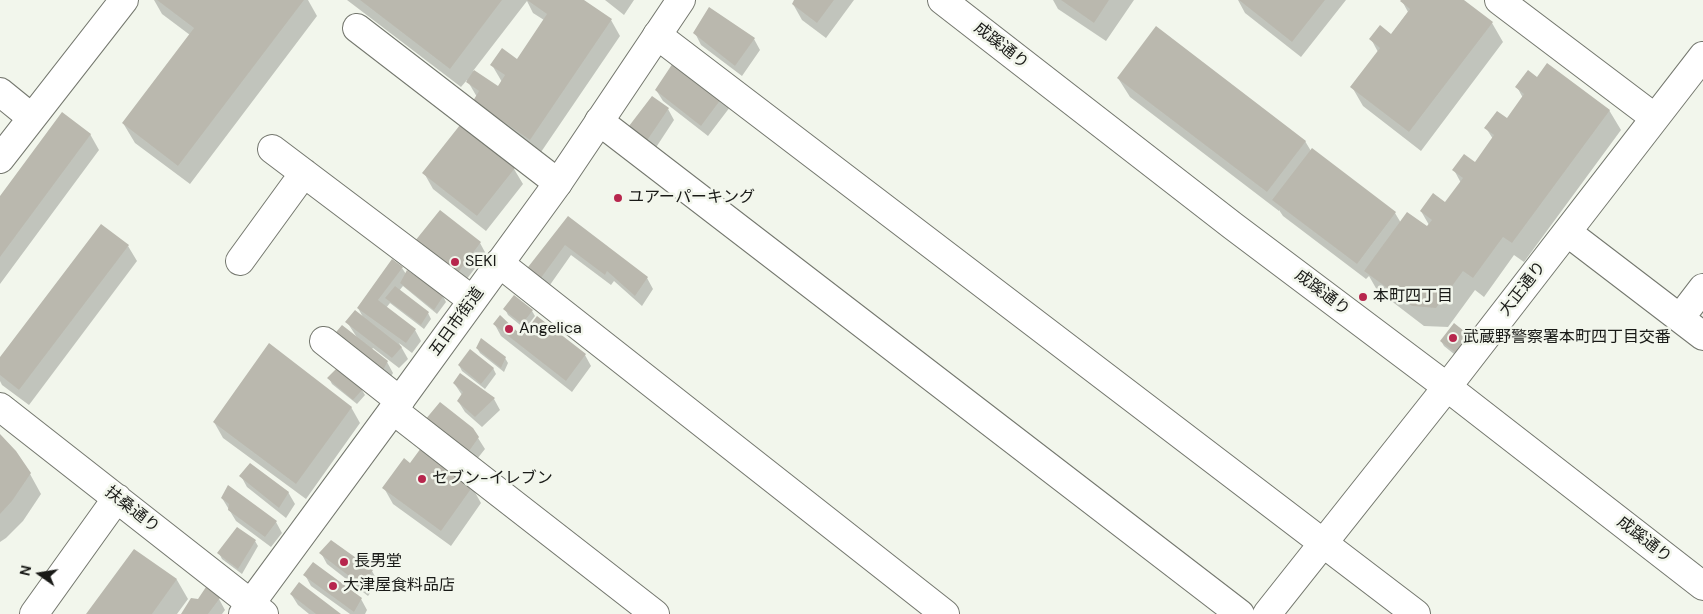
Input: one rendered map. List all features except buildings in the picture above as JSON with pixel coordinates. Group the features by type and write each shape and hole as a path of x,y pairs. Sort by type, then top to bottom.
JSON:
{"street":[{"path":"0,160 124,0"},
{"name":"五日市街道","path":"253,610 472,300 558,183 681,0"},
{"name":"成蹊通り","path":"942,0 1233,226 1447,387 1703,586"},
{"path":"1499,0 1655,118"},
{"path":"357,28 558,183"},
{"path":"658,35 1416,614"},
{"name":"大正通り","path":"1267,614 1447,387 1703,56"},
{"path":"0,92 32,118"},
{"path":"599,120 1240,614"},
{"path":"272,149 472,300"},
{"path":"240,261 304,173"},
{"path":"1567,232 1703,336"},
{"path":"499,263 945,614"},
{"path":"1680,318 1703,288"},
{"path":"324,341 397,406 655,614"},
{"name":"扶桑通り","path":"0,407 117,498 253,610"},
{"path":"34,614 117,498"}],"place":[{"name":"ユアーパーキング","path":"618,198"},
{"name":"SEKI","path":"455,262"},
{"name":"本町四丁目","path":"1363,297"},
{"name":"Angelica","path":"509,329"},
{"name":"武蔵野警察署本町四丁目交番","path":"1453,338"},
{"name":"セブン-イレブン","path":"422,479"},
{"name":"長男堂","path":"344,562"},
{"name":"大津屋食料品店","path":"333,586"}]}
